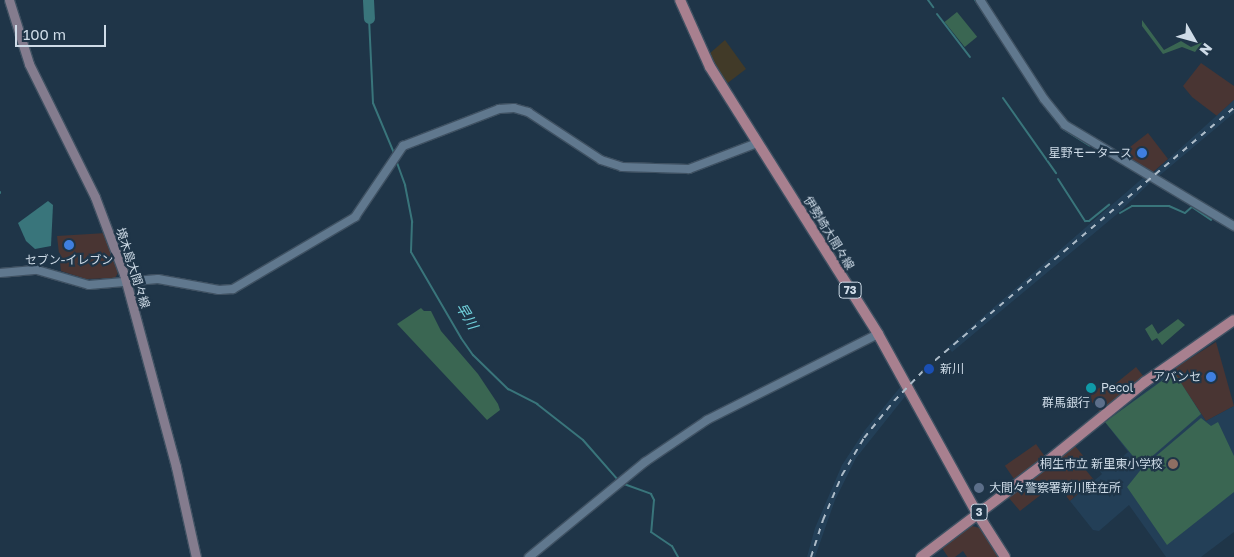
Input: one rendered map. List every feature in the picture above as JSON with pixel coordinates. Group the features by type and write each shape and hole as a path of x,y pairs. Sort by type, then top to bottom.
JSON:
{"main road":[{"name":"境木島大間々線","path":"9,0 29,64 95,197 126,281 176,467 196,557"},
{"name":"伊勢崎大間々線","path":"680,0 707,62 878,334 977,513 1005,557"},
{"name":"3","path":"921,557 1150,378 1234,320"}],"street":[{"path":"980,0 1044,99 1065,126 1234,226"},
{"path":"0,273 37,270 89,285 158,279 219,290 233,289 349,221 363,208 390,161 399,150 449,126 506,108 528,112 601,160 622,167 689,169 757,143"},
{"path":"528,557 627,476 668,446 739,402 849,351 878,334"}],"shaded area":[{"path":"957,12 977,37 965,47 945,22"},
{"path":"1142,20 1164,50 1181,41 1191,47 1203,42 1195,52 1182,47 1163,54 1142,26"},
{"path":"725,40 746,69 725,85 709,54"},
{"path":"1201,63 1234,86 1234,100 1217,116 1192,97 1183,86"},
{"path":"1234,100 1234,113 1159,176 1153,173"},
{"name":"星野モータース","path":"1148,133 1168,159 1152,173 1121,154"},
{"path":"1145,176 1153,180 1116,215 952,352 948,347"},
{"path":"48,201 53,205 51,246 35,249 26,241 18,223"},
{"path":"106,233 118,273 115,278 86,279 61,271 57,236"},
{"path":"421,308 424,311 431,311 441,331 478,374 498,404 500,410 487,420 397,324"},
{"path":"1178,319 1185,325 1162,345 1157,338 1152,341 1145,329 1152,324 1158,334"},
{"path":"1216,342 1234,406 1206,421 1172,370"},
{"path":"1136,367 1144,377 1100,412 1087,396 1105,384 1109,389"},
{"name":"桐生市立 新里東小学校","path":"1172,370 1206,421 1234,406 1234,532 1201,557 1166,557 1129,505 1099,531 1093,530 1070,501 1102,474 1098,469 1104,462 1111,466 1128,452 1105,422"},
{"path":"1174,372 1201,414 1141,466 1105,422"},
{"path":"902,385 907,394 856,458 835,500 815,557 807,557 815,528 842,465 865,430"},
{"path":"1201,418 1211,426 1218,422 1234,456 1234,492 1167,545 1127,487 1143,467"},
{"path":"1036,444 1045,457 1014,479 1005,466"},
{"path":"1075,446 1085,458 1080,463 1094,480 1070,501 1056,483 1020,511 1009,498"},
{"path":"972,526 980,528 998,557 967,557 963,551 955,557 948,557 942,548"}],"waterway":[{"name":"早川","path":"368,0 369,18"},
{"path":"928,0 933,7"},
{"path":"975,0 998,35"},
{"path":"937,14 970,57"},
{"name":"早川","path":"369,18 373,103 394,153"},
{"path":"1003,98 1056,173"},
{"path":"1043,104 1063,129 1089,145"},
{"name":"早川","path":"396,160 405,185 412,222 411,252 461,338 473,355 508,389 537,404 583,440 618,480"},
{"path":"1058,179 1085,221 1089,221 1109,205"},
{"path":"1120,213 1132,206 1169,206 1185,213 1192,207 1211,220"},
{"name":"早川","path":"624,484 651,494 654,500 651,532 672,546 678,557"}],"railway":[{"path":"811,557 823,520 842,475 864,438 894,401 926,368 1234,108"}],"place":[{"name":"星野モータース","path":"1142,153"},
{"name":"セブン-イレブン","path":"69,245"},
{"name":"新川","path":"929,369"},
{"name":"アバンセ","path":"1211,377"},
{"name":"Pecol","path":"1091,388"},
{"name":"群馬銀行","path":"1100,403"},
{"name":"桐生市立 新里東小学校","path":"1173,464"},
{"name":"大間々警察署新川駐在所","path":"979,488"}]}
